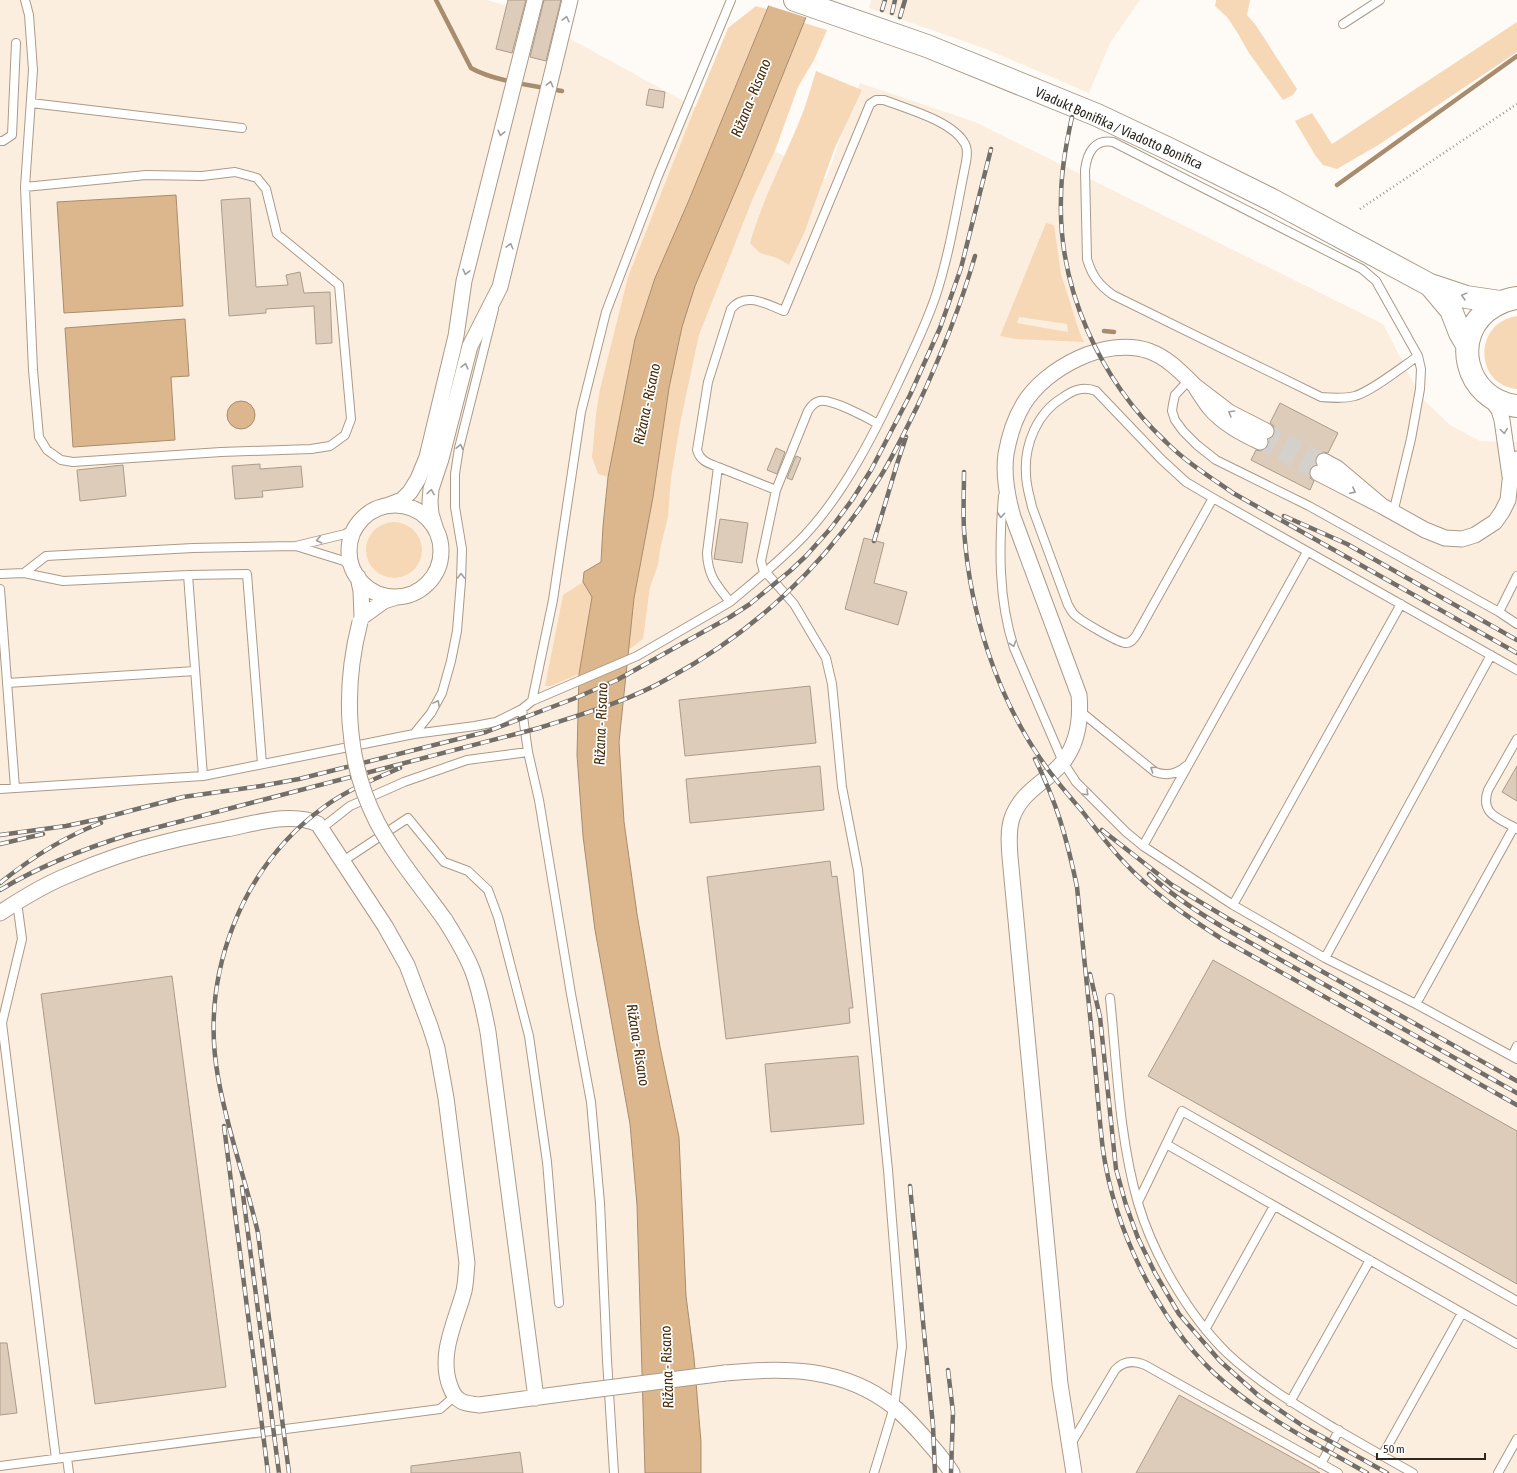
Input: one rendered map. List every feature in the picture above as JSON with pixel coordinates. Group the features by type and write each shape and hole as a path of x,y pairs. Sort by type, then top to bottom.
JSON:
{"main road":[{"name":"Viadukt Bonifika / Viadotto Bonifica","path":"795,0 927,46 1097,115 1272,200 1430,285"},
{"path":"1430,285 1466,297 1508,300"},
{"path":"1430,285 1451,310 1460,333 1468,345"},
{"path":"1508,300 1488,309 1478,319 1471,332 1467,357 1469,368 1474,379 1489,396 1499,401 1517,406"}],"street":[{"path":"535,0 464,281 456,336 427,457 418,479 410,492 402,500 370,512 362,519 351,537 350,558 361,590 361,620 352,659 349,682 349,706 351,732 360,780 369,804 380,827 390,843 445,920 459,944 472,971 482,1003 488,1032 536,1398"},
{"path":"436,530 431,514 431,489 441,459 470,346 500,287 570,0"},
{"path":"1074,1473 1060,1384 1010,857 1009,832 1012,818 1018,805 1031,789 1063,762 1075,738 1079,725 1079,695 1013,517 1008,498 1005,476 1006,454 1015,420 1023,404 1034,390 1048,377 1064,366 1108,348 1149,351 1167,360 1192,383 1263,437"},
{"path":"1489,396 1499,410 1502,420 1510,481"},
{"path":"1321,467 1388,509 1425,530 1445,538 1462,539 1475,535 1495,522 1502,512 1508,500 1510,481 1517,459"},
{"path":"361,620 384,601 411,594 423,588 432,579 438,568 441,555 441,542 430,518 410,507 389,505"},
{"path":"356,573 365,585 374,591 386,596 398,597"},
{"path":"0,913 32,892 65,876 100,862 166,842 265,821 284,819 308,820 318,824 385,926 407,965 430,1026 442,1073 467,1263 464,1290 447,1347 448,1381 455,1396 460,1401 468,1404 479,1405 725,1373 799,1370 855,1384 875,1394 894,1407 910,1422 952,1473"}],"lane":[{"path":"25,0 29,16 33,70 25,187 33,370 40,437 47,450 61,460 73,462 221,452 311,449 330,446 345,435 351,419 338,285 277,234 266,189 257,178 235,172 202,176 146,175 25,187"},
{"path":"532,701 552,600 580,412 606,312 658,176 731,0"},
{"path":"1343,24 1380,0"},
{"path":"0,141 3,141 12,135 16,43"},
{"path":"0,789 203,776 414,734 496,722 522,709 532,701 637,656 730,602 766,572 805,535 829,506 860,457 878,424 920,335 936,294 946,257 967,153 965,144 950,128 939,121 880,100 870,104 784,311 754,300 746,299 736,304 731,309 708,382 697,445 698,455 702,460 776,490"},
{"path":"31,104 242,128"},
{"path":"1388,509 1411,439 1420,389 1421,368 1418,356 1376,281 1362,269 1113,142 1104,140 1097,144 1091,151 1086,161 1085,170 1087,259 1091,271 1096,279 1113,295 1321,397 1340,398 1356,396 1368,390 1418,356"},
{"path":"414,734 431,713 442,693 451,661 457,631 462,549 455,507 455,474 459,448 500,287"},
{"path":"1192,383 1176,395 1172,411 1175,420 1183,432 1216,460 1309,506 1517,624"},
{"path":"1213,498 1134,639 1129,642 1119,641 1081,620 1074,614 1068,605 1032,507 1028,491 1026,474 1029,444 1041,418 1058,400 1075,390 1090,389 1096,391 1160,460 1186,482 1517,670"},
{"path":"874,1473 894,1407 902,1346 902,1329 888,1170 858,870 842,787 832,684 826,658 820,645 794,604 761,565 761,556 776,490 808,411 814,403 824,401 829,402 859,413 878,424"},
{"path":"718,467 707,553 707,564 713,580 730,602"},
{"path":"1005,476 1000,529 1000,556 1006,618 1014,648 1063,762 1082,789 1126,832 1143,846 1233,905 1325,958 1416,1004 1514,1057 1517,1046"},
{"path":"24,573 46,556 192,548 296,546 345,534 356,528"},
{"path":"296,546 344,561 356,573"},
{"path":"1143,846 1307,552"},
{"path":"0,574 24,573 64,581 188,575 247,574 262,764"},
{"path":"188,575 203,776"},
{"path":"1498,612 1517,576"},
{"path":"0,589 3,663 7,683 15,788"},
{"path":"1233,905 1401,604"},
{"path":"1325,958 1492,655"},
{"path":"7,683 195,671"},
{"path":"522,709 528,752 539,800 570,994 591,1102 600,1203 614,1473"},
{"path":"1080,710 1155,772 1169,774 1182,770 1188,764"},
{"path":"1416,1004 1516,828 1488,811 1485,798 1517,739"},
{"path":"322,828 350,806 404,782 467,760 528,752"},
{"path":"343,861 408,818 444,862 468,871 488,890 498,916 529,1036 547,1162 559,1304"},
{"path":"17,902 22,939 2,1023 56,1459"},
{"path":"1110,998 1122,1125 1138,1202 1147,1228 1163,1264 1186,1301 1206,1328 1227,1352 1259,1379 1290,1402 1413,1473"},
{"path":"1138,1202 1182,1111 1517,1300"},
{"path":"1166,1144 1517,1344"},
{"path":"1206,1328 1274,1206"},
{"path":"1290,1402 1370,1260"},
{"path":"1382,1456 1462,1313"},
{"path":"1069,1446 1119,1365 1128,1362 1137,1362 1145,1364 1338,1473"},
{"path":"0,1466 440,1409 455,1396"},
{"path":"1321,1464 1338,1430"},
{"path":"1498,1473 1517,1439"},
{"path":"67,1458 69,1473"}],"path":[{"path":"1360,209 1517,104"}],"shaded area":[{"path":"0,0 487,0 514,8 826,179 860,83 975,122 1383,324 1424,400 1450,425 1480,441 1517,442 1517,1473 0,1473"},
{"path":"871,0 1140,0 1110,43 1089,93 986,49 869,8"},
{"path":"1216,0 1250,0 1247,15 1255,24 1297,89 1293,95 1283,100 1249,53 1227,17 1215,6"},
{"path":"756,6 767,9 689,200 654,280 635,339 608,477 598,474 592,457 596,414 600,389 628,277 728,28"},
{"path":"801,22 827,30 814,60 798,87 776,148 753,198 699,335 681,419 671,478 668,517 660,549 658,565 650,587 643,639 627,651 634,598 653,497 669,388 682,327 695,286 746,166 784,63"},
{"path":"1517,22 1517,52 1380,144 1337,169 1323,165 1315,155 1295,121 1312,113 1332,144"},
{"path":"816,71 862,90 834,150 805,231 789,265 777,258 760,253 750,243 761,209 803,112"},
{"path":"1046,223 1054,225 1061,274 1079,331 1084,342 1015,339 1000,336","holes":["1019,317 1067,324 1068,332 1017,323"]},
{"path":"1517,316 1517,389 1503,385 1493,377 1487,366 1484,354 1486,341 1492,330 1502,321"},
{"path":"394,522 405,524 414,530 420,539 422,550 420,561 414,570 405,576 394,578 383,576 374,570 368,561 366,550 368,539 374,530 383,524"},
{"path":"583,582 592,596 579,674 551,686 545,686 563,595"}],"water":[{"name":"Rižana - Risano","path":"771,0 813,0 746,166 695,286 682,327 669,388 653,497 634,598 619,742 624,822 637,914 660,1047 679,1137 686,1296 694,1358 701,1442 701,1473 645,1473 637,1205 630,1124 595,930 583,836 577,755 579,674 592,597 583,582 584,572 601,562 608,477 635,339 655,278 689,200"},
{"path":"176,195 183,306 64,313 57,202"},
{"path":"185,319 189,376 171,377 175,440 73,447 65,328"},
{"path":"241,401 251,405 255,415 251,425 241,429 231,425 227,415 231,405"}],"pier":[{"path":"768,0 815,0 808,18 767,5"}],"building":[{"path":"508,0 526,0 512,53 496,49"},
{"path":"544,0 561,0 546,61 530,57"},
{"path":"649,89 665,92 663,108 646,105"},
{"path":"250,198 256,287 288,285 286,275 300,272 304,293 330,292 332,343 316,344 314,306 266,309 266,313 229,316 221,200"},
{"path":"1280,403 1338,433 1328,453 1323,452 1319,454 1316,457 1316,464 1310,469 1310,478 1314,481 1310,490 1251,460 1256,450 1261,451 1265,449 1268,446 1268,439 1274,435 1274,426 1270,423"},
{"path":"776,448 785,452 777,474 767,470"},
{"path":"796,456 801,458 792,480 787,478"},
{"path":"260,464 260,469 301,466 303,487 262,491 263,497 235,499 232,466"},
{"path":"123,465 126,496 80,501 77,470"},
{"path":"720,519 748,523 742,563 714,559"},
{"path":"864,538 884,543 874,583 907,592 898,625 845,609"},
{"path":"810,686 816,743 685,756 679,700"},
{"path":"820,766 824,810 690,823 686,779"},
{"path":"1517,766 1517,801 1502,792"},
{"path":"830,861 832,877 837,876 853,1008 849,1008 850,1023 726,1039 707,877"},
{"path":"1213,960 1517,1131 1517,1284 1148,1076"},
{"path":"172,976 226,1387 95,1404 41,994"},
{"path":"858,1056 864,1124 771,1132 765,1064"},
{"path":"0,1343 7,1343 17,1413 0,1415"},
{"path":"1179,1395 1320,1473 1136,1473"},
{"path":"520,1452 523,1473 411,1473 411,1466"}],"waterway":[{"path":"436,0 471,68 480,73 503,80 562,91"},
{"path":"1337,185 1517,56"},
{"path":"1104,331 1114,332"}],"tunnel":[{"path":"1266,431 1324,461"},
{"path":"1260,442 1318,473"}],"railway":[{"path":"882,10 885,0"},
{"path":"892,13 895,0"},
{"path":"900,17 905,0"},
{"path":"1072,117 1064,157 1061,188 1062,232 1067,266 1076,299 1088,331 1103,362 1121,391 1142,417 1182,456 1233,493 1517,653"},
{"path":"0,835 66,826 183,797 299,779 486,732 573,699 617,680 730,617 750,604 806,556 831,528 852,500 871,470 910,395 940,328 961,268 991,149"},
{"path":"0,890 15,881 62,859 128,835 539,728 589,712 638,694 700,660 759,618 786,594 835,541 857,512 888,464 917,407 949,333 975,256"},
{"path":"874,541 906,437"},
{"path":"964,472 964,530 972,592 979,623 999,682 1027,738 1044,764 1117,854 1133,872 1157,893 1222,939 1517,1105"},
{"path":"1284,516 1347,544 1517,640"},
{"path":"1035,759 1055,806 1077,887 1103,1150 1117,1210 1141,1270 1174,1326 1193,1351 1214,1373 1231,1388 1268,1415 1367,1473"},
{"path":"289,1473 258,1233 231,1136 218,1077 214,1039 215,1001 221,963 233,927 249,893 269,861 295,832 324,807 351,790 400,768"},
{"path":"0,883 48,849 101,823"},
{"path":"1102,830 1172,885 1227,918 1517,1081"},
{"path":"0,844 43,834"},
{"path":"1149,874 1186,904 1226,929 1517,1093"},
{"path":"1090,974 1100,1017 1116,1169 1126,1205 1138,1238 1155,1273 1179,1314 1220,1361 1259,1396 1303,1426 1387,1473"},
{"path":"224,1126 268,1473"},
{"path":"910,1186 933,1426 935,1473"},
{"path":"242,1187 279,1473"},
{"path":"948,1370 953,1412 951,1473"}]}
